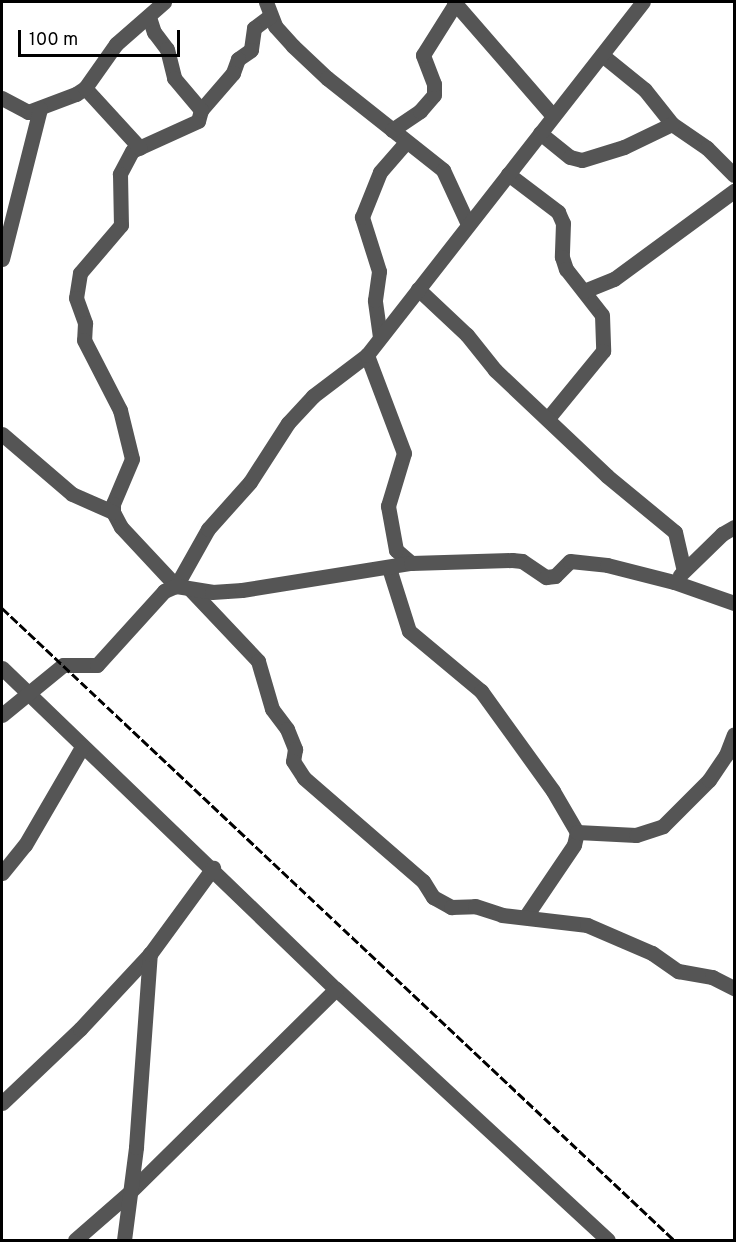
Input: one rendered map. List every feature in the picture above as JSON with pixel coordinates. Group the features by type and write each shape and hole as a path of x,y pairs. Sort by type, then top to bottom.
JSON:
{"street":[{"path":"2,98 24,112 40,109 85,88 116,44 164,2"},
{"path":"183,587 208,529 250,483 288,423 313,396 367,355 467,222 508,174 643,2"},
{"path":"392,130 420,111 434,95 434,84 423,55 454,3 553,116"},
{"path":"112,512 132,459 120,410 88,353 84,340 86,323 76,298 84,265 121,225 120,174 132,151 194,125 201,110 232,74 238,59 251,50 254,27 268,9 282,35 320,71 446,173 467,222"},
{"path":"149,17 167,49 178,85 201,110"},
{"path":"602,56 645,90 672,124 707,148 735,175"},
{"path":"85,88 140,148"},
{"path":"2,259 40,109"},
{"path":"540,133 570,157 582,160 624,147 672,124"},
{"path":"380,337 375,300 379,271 362,217 380,172 406,142"},
{"path":"508,174 558,212 563,224 562,257 566,269 602,315 603,351 549,417"},
{"path":"584,291 614,279 735,190"},
{"path":"418,289 467,335 495,370 549,417 607,476 675,532 684,570"},
{"path":"367,355 404,453 388,506 396,550 411,563"},
{"path":"2,434 72,494 112,512 121,527 258,661 272,709 287,729 296,749 293,760 304,778 343,808 442,903 607,931 678,971 712,977 735,987"},
{"path":"674,582 722,534 735,527"},
{"path":"2,715 63,665 97,665 164,591 183,587 212,592 242,590 411,563 512,560 522,561 546,578 555,576 570,561 607,565 674,582 735,603"},
{"path":"390,568 410,631 481,691 553,791 577,832 574,845 526,916"},
{"path":"2,668 82,747 213,868 336,989 608,1240"},
{"path":"577,832 636,834 663,826 709,780 726,755 735,734"},
{"path":"2,873 25,845 82,747"},
{"path":"2,1103 80,1029 150,954 213,868"},
{"path":"124,1240 150,954"},
{"path":"75,1240 130,1192 336,989"}],"railway":[{"path":"2,608 674,1240"}]}
